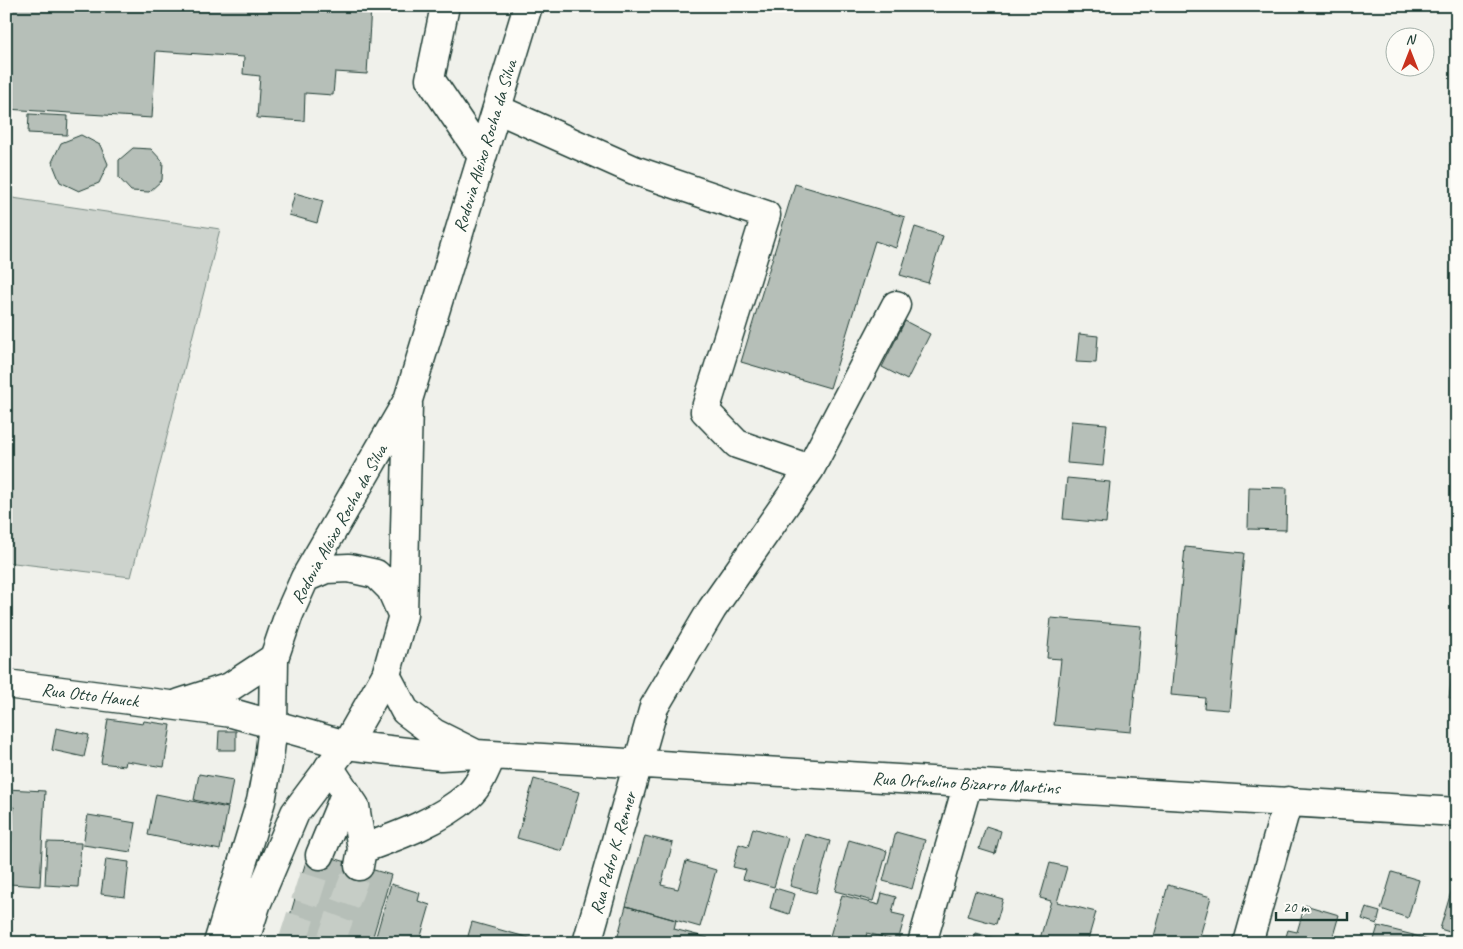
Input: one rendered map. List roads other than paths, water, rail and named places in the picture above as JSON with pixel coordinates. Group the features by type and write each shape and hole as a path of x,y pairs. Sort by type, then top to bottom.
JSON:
{"street":[{"path":"446,6 430,79 482,156"},
{"name":"Rodovia Aleixo Rocha da Silva","path":"218,943 262,801 273,725 274,658 289,614 305,578 408,400 528,6"},
{"path":"496,109 634,170 766,215 705,411 737,444 810,469"},
{"name":"Rua Pedro K. Renner","path":"587,943 654,707 712,608 810,469 896,305"},
{"name":"Rodovia Aleixo Rocha da Silva","path":"244,943 256,904 295,813 346,745 386,675 402,615 408,400"},
{"path":"305,578 326,568 349,568 376,574 391,589 402,615"},
{"path":"173,705 230,687 274,658"},
{"name":"Rua Orfnelino Bizarro Martins","path":"386,675 405,711 434,732 484,754"},
{"name":"Rua Otto Hauck","path":"6,684 173,705"},
{"name":"Rua Orfnelino Bizarro Martins","path":"173,705 232,713 346,745 441,756 484,754 1457,812"},
{"path":"328,767 356,806 360,858 443,813 470,794 485,772 484,754"},
{"path":"922,943 968,783"},
{"path":"320,855 346,792"},
{"path":"1248,943 1288,802"}],"tunnel":[{"path":"292,943 320,855"},
{"path":"330,943 359,866"}]}
